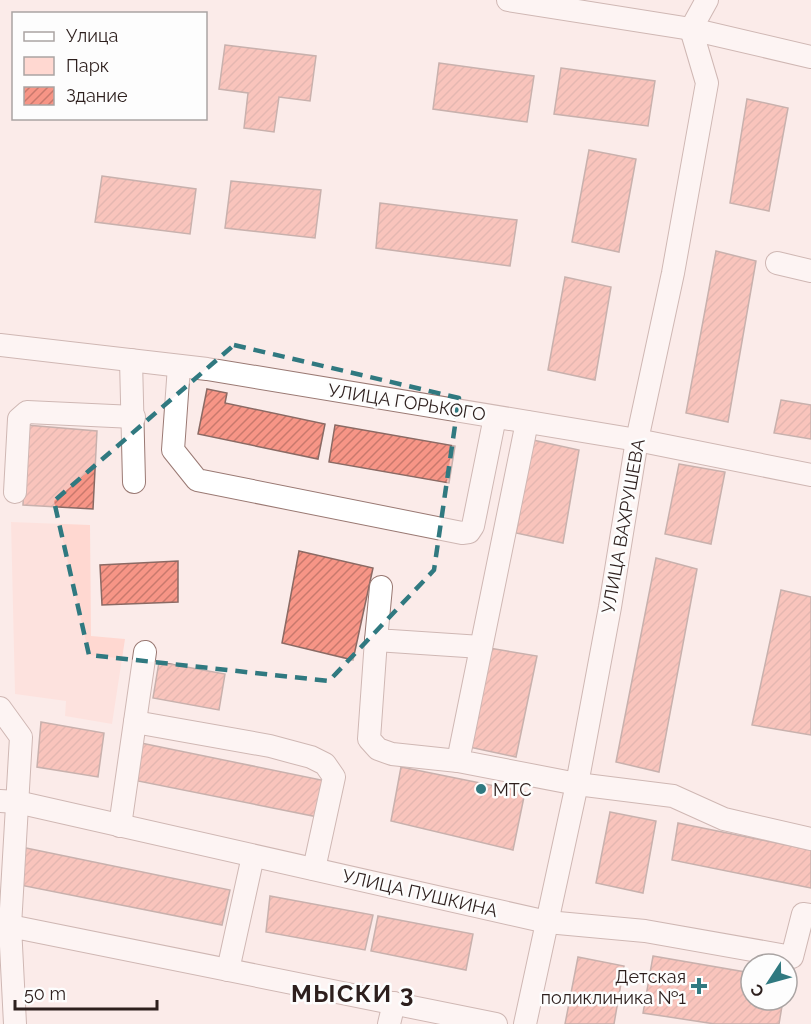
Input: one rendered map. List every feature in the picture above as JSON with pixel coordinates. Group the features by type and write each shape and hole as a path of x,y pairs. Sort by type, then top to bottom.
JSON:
{"street":[{"path":"508,0 691,29 811,57"},
{"path":"691,29 707,0"},
{"name":"УЛИЦА ВАХРУШЕВА","path":"525,1024 577,784 638,440 673,273 707,83 691,29"},
{"path":"777,263 811,271"},
{"name":"УЛИЦА ГОРЬКОГО","path":"0,345 179,366 638,440 811,474"},
{"path":"131,360 134,482"},
{"path":"179,366 172,450 197,480 462,533 469,532 473,526 495,417"},
{"path":"15,492 19,419 23,414 27,412 134,417"},
{"path":"458,761 527,422"},
{"path":"381,587 369,739 378,749 392,754 458,761 577,784 673,796 724,819 811,838"},
{"path":"376,640 481,646"},
{"path":"120,826 145,652"},
{"path":"0,708 21,737 8,802 10,926 15,1024"},
{"path":"135,722 270,746 311,757 325,764 334,777 314,869"},
{"name":"УЛИЦА ПУШКИНА","path":"8,802 548,922 645,931 792,957 803,914 811,915"},
{"path":"228,970 253,856"},
{"path":"10,926 228,970 391,1014 496,1024"}],"highlighted area":[{"path":"234,345 459,398 434,570 329,681 89,655 54,501"}],"green space":[{"path":"11,522 90,525 91,636 125,639 112,724 65,716 66,701 15,694"}],"building":[{"path":"225,45 316,56 310,101 279,97 274,132 244,128 248,93 219,89"},
{"path":"439,63 534,76 527,122 433,109"},
{"path":"561,68 655,81 648,126 554,114"},
{"path":"747,99 788,108 769,211 730,203"},
{"path":"589,150 636,159 619,252 572,242"},
{"path":"102,176 196,189 190,234 95,222"},
{"path":"231,181 321,190 315,238 225,228"},
{"path":"380,203 517,220 510,266 376,248"},
{"path":"716,251 756,261 728,422 686,413"},
{"path":"565,277 611,287 595,380 548,370"},
{"path":"207,389 227,393 225,403 325,424 318,459 198,434"},
{"path":"781,400 811,405 811,439 774,433"},
{"path":"26,425 97,431 93,509 23,505"},
{"path":"335,425 455,446 449,483 329,462"},
{"path":"533,440 579,450 563,543 516,533"},
{"path":"679,464 725,472 711,544 665,534"},
{"path":"299,551 373,568 353,660 282,643"},
{"path":"656,558 697,569 659,772 616,762"},
{"path":"178,561 178,602 102,605 100,565"},
{"path":"781,590 811,597 811,735 752,725"},
{"path":"489,648 537,656 516,757 469,747"},
{"path":"159,662 225,674 219,710 153,698"},
{"path":"41,722 104,733 98,777 37,767"},
{"path":"141,743 326,781 318,817 133,780"},
{"path":"401,767 525,792 513,850 391,821"},
{"path":"610,812 656,821 643,893 596,883"},
{"path":"678,823 811,850 811,888 672,860"},
{"path":"26,848 230,890 222,925 20,885"},
{"path":"270,896 373,915 365,950 266,932"},
{"path":"378,916 473,934 466,970 371,951"},
{"name":"Детская поликлиника №1","path":"653,956 739,971 739,1012 781,1012 779,1024 715,1024 643,1013"},
{"path":"578,957 624,966 614,1024 565,1024"}],"place":[{"name":"МТС","path":"481,789"},
{"name":"Детская поликлиника №1","path":"699,986"}],"district":[{"name":"МЫСКИ 3","path":"353,993"}]}
